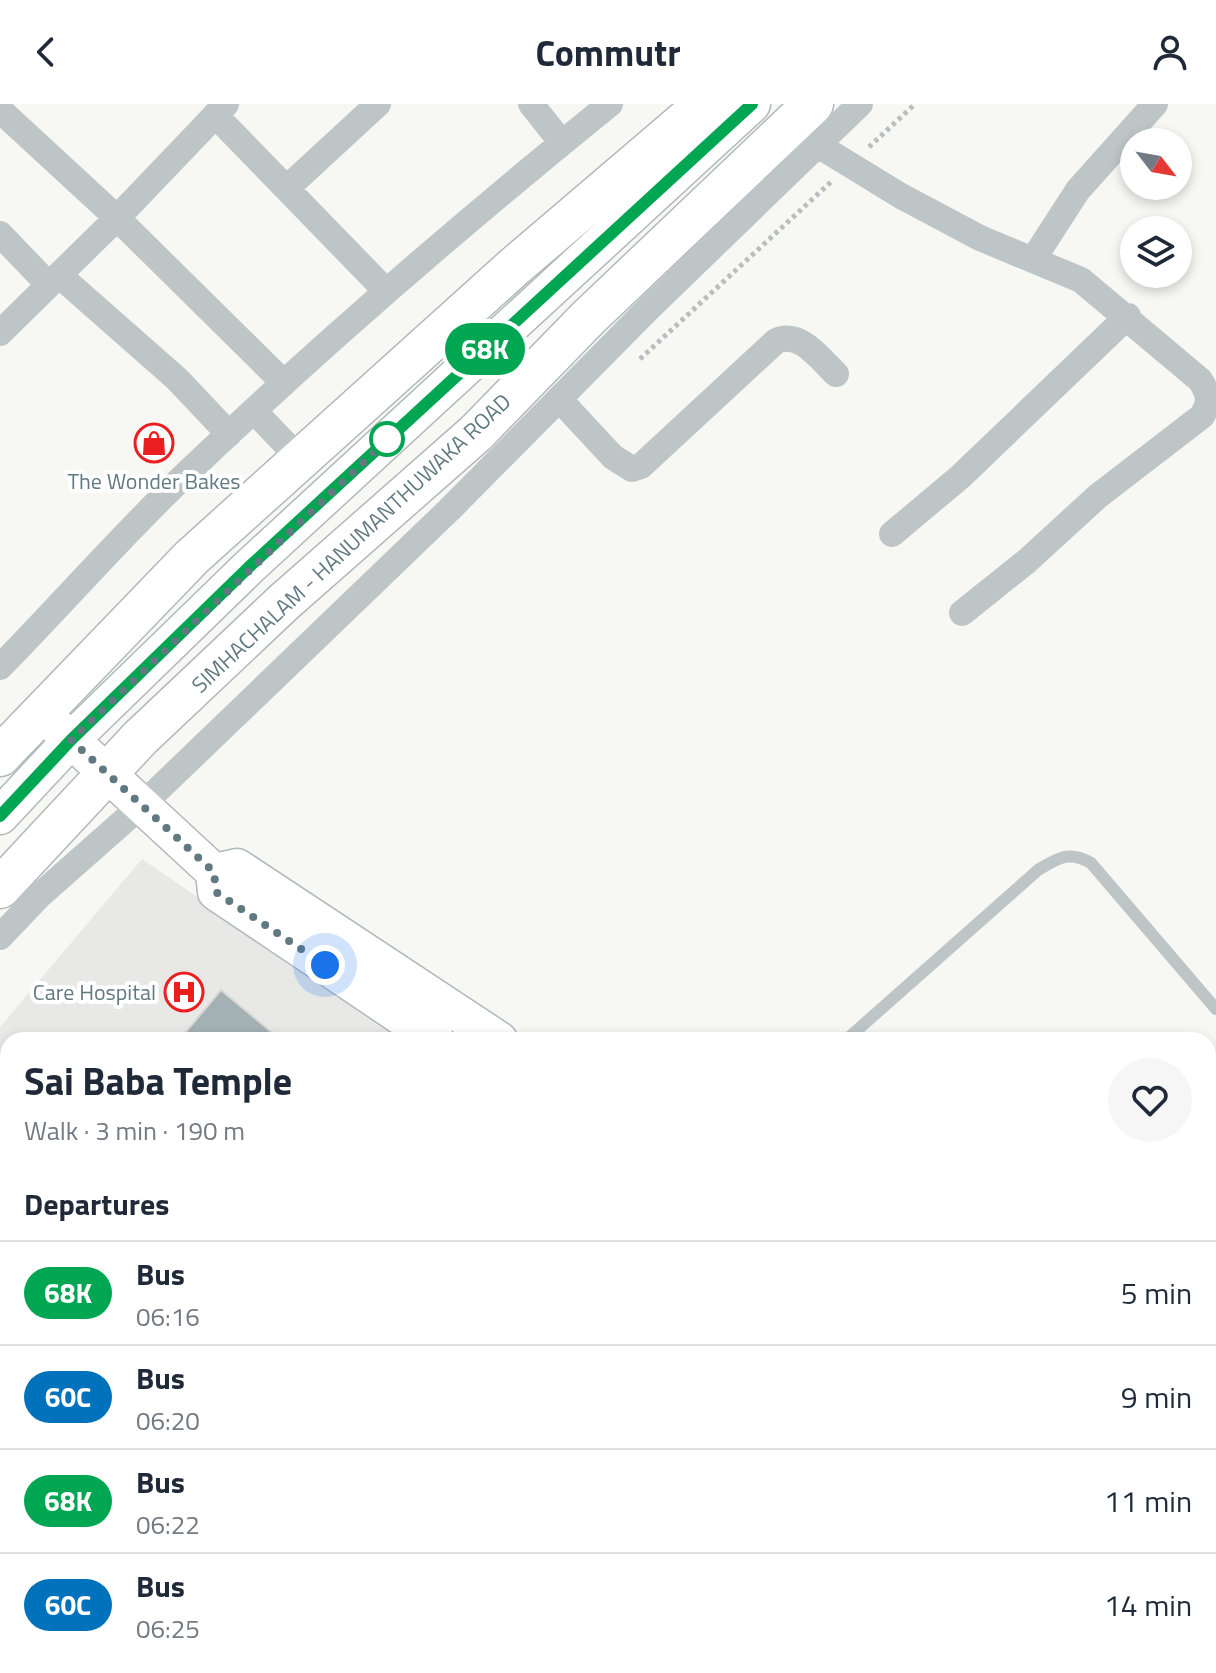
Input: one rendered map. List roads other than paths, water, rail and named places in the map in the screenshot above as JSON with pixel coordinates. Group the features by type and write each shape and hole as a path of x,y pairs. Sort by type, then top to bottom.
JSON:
{"main road":[{"path":"0,756 192,557 515,266 705,104"},
{"name":"SIMHACHALAM - HANUMANTHUWAKA ROAD","path":"0,888 106,772 284,602 636,296 813,104"}],"street":[{"path":"287,188 378,104"},
{"path":"531,104 562,143"},
{"path":"0,667 182,477 386,291 610,104"},
{"path":"0,816 71,740 261,556 752,104"},
{"path":"0,937 39,896 142,805 559,399 636,296 860,104"},
{"path":"1034,258 1078,190 1155,104"},
{"path":"0,110 117,218 284,383"},
{"path":"0,333 221,110 287,188 386,291"},
{"path":"816,144 901,196 980,238 1081,280 1128,316 1200,380 1209,394 1209,406 1202,416 1098,496 1027,561 962,613"},
{"path":"0,234 177,379 229,434"},
{"path":"892,534 960,477 1128,316"},
{"path":"559,399 613,457 632,469 641,466 785,336 796,339 836,374"},
{"path":"254,411 300,459"},
{"path":"41,711 214,872 216,892 424,1032"},
{"path":"214,872 237,867 487,1032"}],"lane":[{"path":"855,1032 1038,870 1061,856 1076,854 1091,863 1216,1009"}],"place":[{"name":"The Wonder Bakes","path":"154,443"},
{"name":"Care Hospital","path":"184,992"}]}
